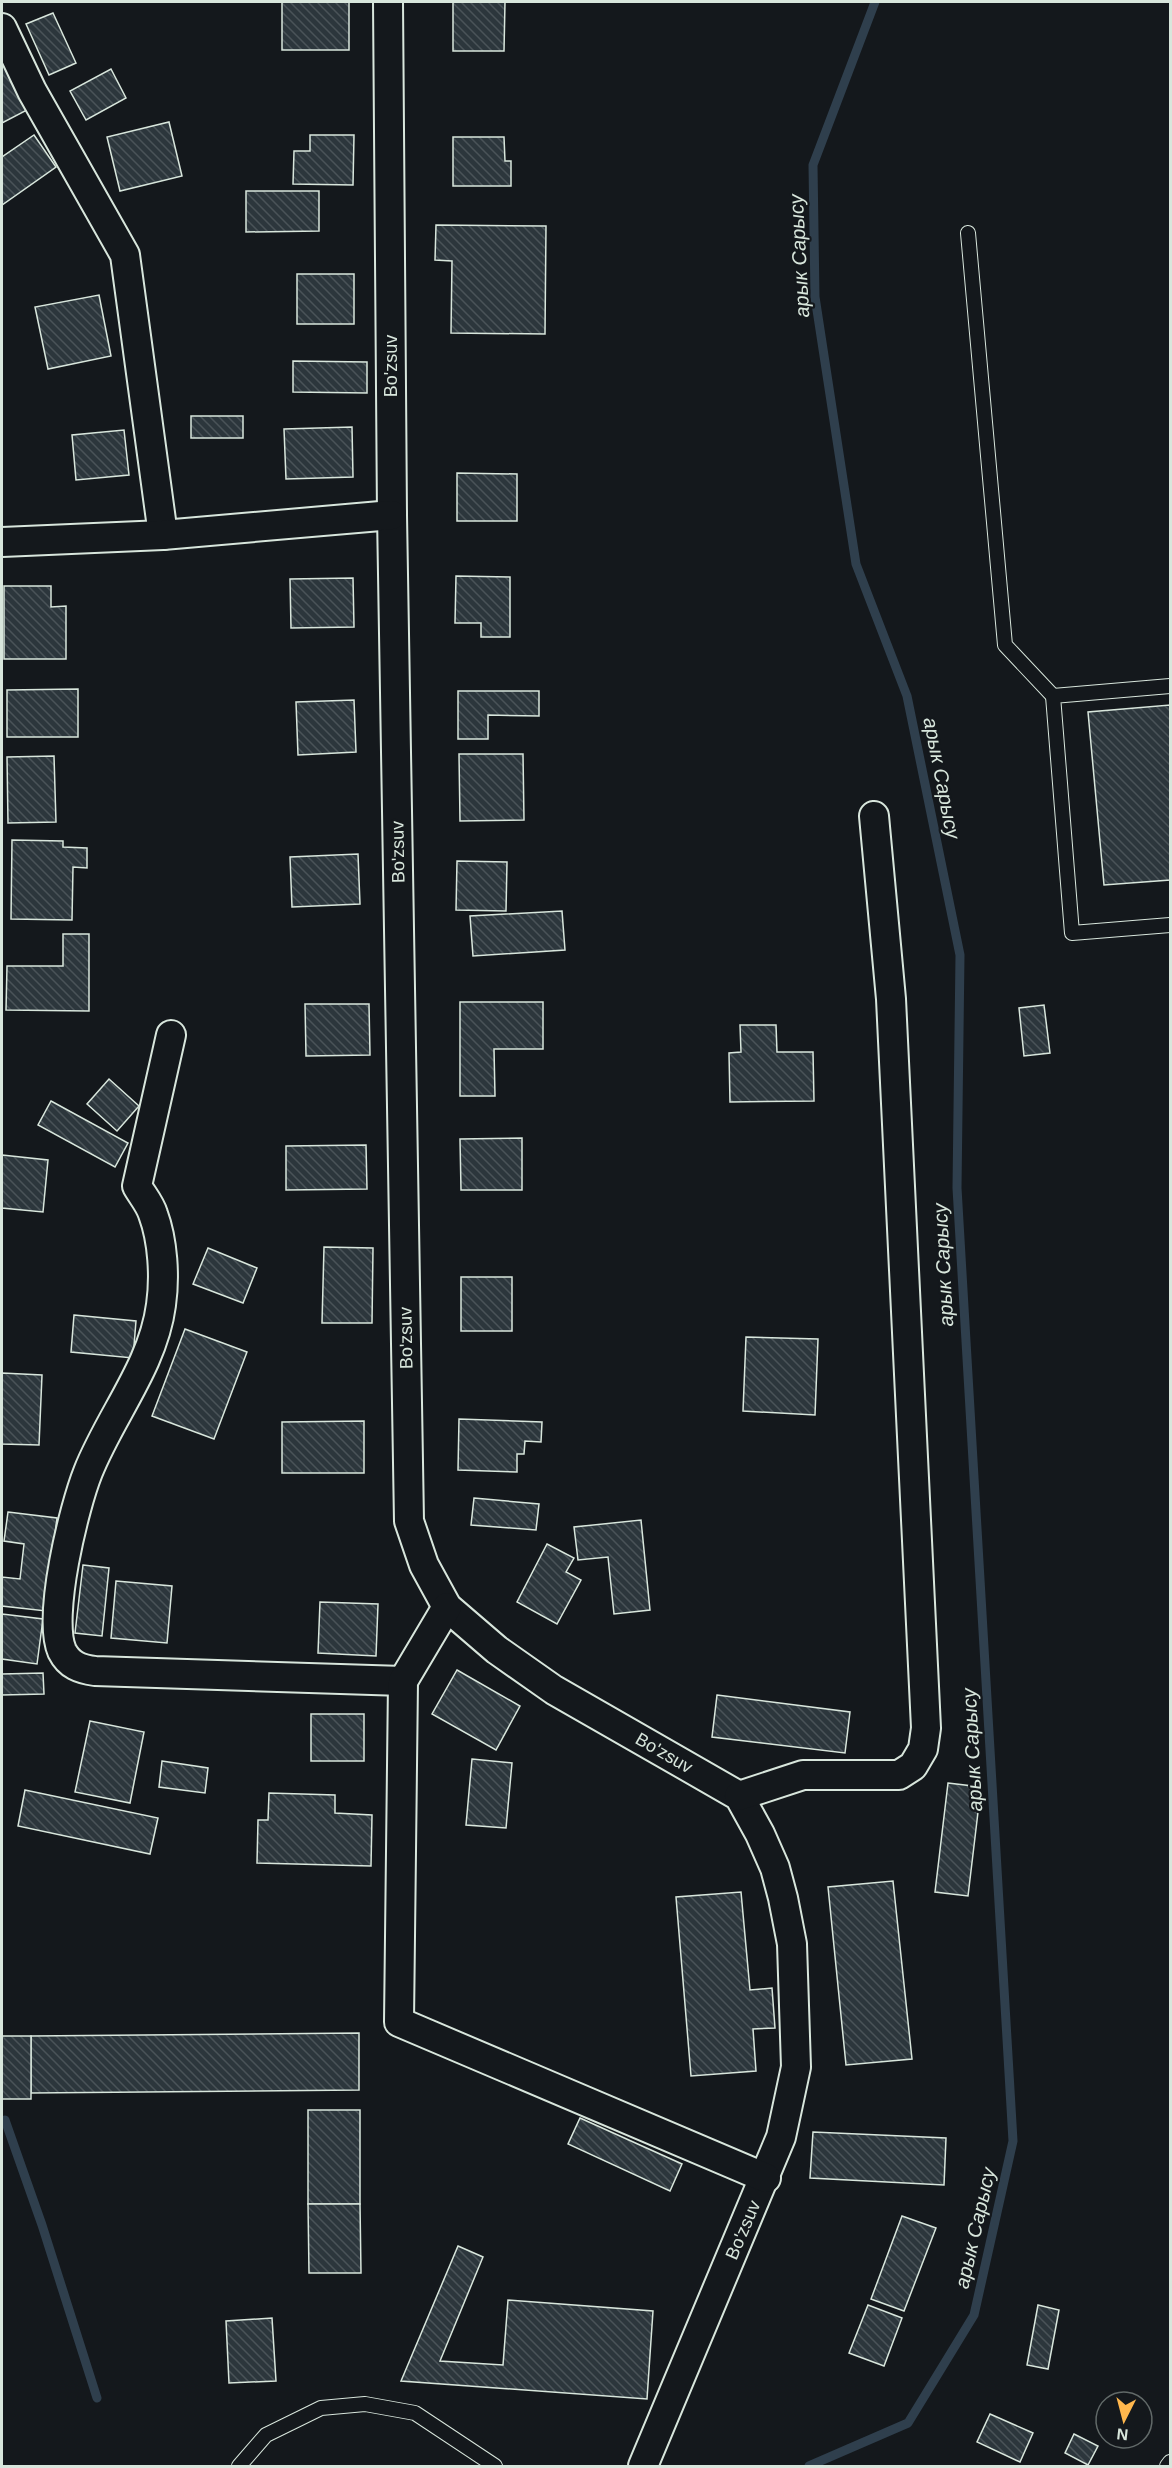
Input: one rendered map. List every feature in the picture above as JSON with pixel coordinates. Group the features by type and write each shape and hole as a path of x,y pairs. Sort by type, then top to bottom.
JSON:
{"street":[{"name":"Bo'zsuv","path":"388,2 392,515 409,1521 424,1565 447,1607 497,1650 554,1690 739,1796 775,1868 792,1944 796,2067 782,2137 643,2466"},
{"path":"2,28 32,92 125,255 164,536"},
{"path":"2,542 164,536 392,515"},
{"path":"739,1796 803,1775 899,1775 913,1766 923,1749 926,1728 891,999 874,816"},
{"path":"171,1035 137,1186 153,1213 159,1236 161,1305 148,1350 88,1472 72,1526 62,1579 57,1631 62,1650 71,1664 95,1671 403,1681"},
{"path":"447,1607 403,1681 399,2022 766,2178"}],"lane":[{"path":"968,233 1005,645 1053,696 1072,933 1170,925"},
{"path":"1053,696 1170,686"},
{"path":"239,2466 266,2435 312,2412 321,2408 365,2404 415,2413 495,2466"},
{"path":"1167,2466 1170,2462"}],"building":[{"path":"282,2 349,2 349,50 282,50"},
{"path":"453,2 505,2 504,51 453,51"},
{"path":"53,13 76,63 49,75 26,24"},
{"path":"2,62 27,110 2,123"},
{"path":"111,69 126,98 86,120 70,91"},
{"path":"169,122 182,176 120,191 107,137"},
{"path":"34,135 56,167 2,205 2,157"},
{"path":"310,135 354,135 353,185 293,184 294,151 310,151"},
{"path":"453,137 504,137 505,161 511,161 511,186 453,186"},
{"path":"246,191 319,191 319,231 246,232"},
{"path":"436,225 546,226 545,334 451,333 452,261 435,260"},
{"path":"297,274 354,274 354,324 297,324"},
{"path":"99,295 111,356 48,369 35,307"},
{"path":"293,361 367,362 367,393 293,392"},
{"path":"191,416 243,416 243,438 191,438"},
{"path":"352,427 353,477 286,479 284,429"},
{"path":"124,430 129,475 76,480 72,435"},
{"path":"457,473 517,474 517,521 457,521"},
{"path":"456,576 510,577 510,637 481,637 481,623 455,623"},
{"path":"353,578 354,627 291,628 290,579"},
{"path":"4,586 51,586 51,607 66,606 66,659 4,659"},
{"path":"78,689 78,737 7,737 7,690"},
{"path":"458,691 539,691 539,716 488,715 488,739 458,739"},
{"path":"354,700 356,752 298,755 296,702"},
{"path":"1170,705 1170,880 1104,885 1088,712"},
{"path":"459,754 523,754 524,820 460,821"},
{"path":"54,756 56,822 8,823 7,757"},
{"path":"12,840 63,841 63,847 87,848 87,868 73,867 72,920 11,919"},
{"path":"358,854 360,904 292,907 290,857"},
{"path":"457,861 507,862 506,911 456,910"},
{"path":"562,911 565,950 473,956 470,916"},
{"path":"63,934 89,934 89,1011 6,1010 7,966 63,966"},
{"path":"460,1002 543,1002 543,1049 494,1049 495,1096 460,1096"},
{"path":"305,1004 369,1004 370,1055 306,1056"},
{"path":"1044,1005 1050,1053 1024,1056 1019,1008"},
{"path":"740,1025 776,1025 777,1052 813,1052 814,1101 730,1102 729,1053 741,1052"},
{"path":"109,1079 139,1106 117,1131 87,1104"},
{"path":"51,1101 128,1143 115,1167 38,1125"},
{"path":"522,1138 522,1190 461,1190 460,1139"},
{"path":"366,1145 367,1189 286,1190 286,1146"},
{"path":"2,1155 48,1160 43,1212 2,1208"},
{"path":"324,1247 373,1248 372,1323 322,1323"},
{"path":"208,1248 257,1268 243,1303 193,1284"},
{"path":"461,1277 512,1277 512,1331 461,1331"},
{"path":"74,1315 136,1321 133,1358 71,1352"},
{"path":"185,1329 247,1352 214,1439 152,1416"},
{"path":"746,1337 818,1339 815,1415 743,1411"},
{"path":"2,1373 42,1375 39,1445 2,1444"},
{"path":"459,1419 542,1422 541,1442 525,1441 524,1454 517,1454 517,1472 458,1470"},
{"path":"364,1421 364,1473 282,1473 282,1422"},
{"path":"474,1498 539,1504 536,1530 471,1525"},
{"path":"8,1512 57,1518 46,1611 2,1606 2,1577 20,1579 24,1544 4,1541"},
{"path":"641,1520 650,1610 614,1614 608,1557 578,1560 574,1527"},
{"path":"547,1544 574,1558 566,1572 581,1580 557,1624 517,1602"},
{"path":"83,1565 109,1568 102,1636 75,1633"},
{"path":"116,1581 172,1586 167,1643 111,1638"},
{"path":"320,1602 378,1604 376,1656 318,1653"},
{"path":"2,1614 43,1619 37,1664 2,1659"},
{"path":"457,1670 520,1706 496,1750 432,1714"},
{"path":"43,1673 44,1694 2,1695 2,1674"},
{"path":"717,1695 850,1712 845,1753 712,1737"},
{"path":"311,1714 364,1714 364,1761 311,1761"},
{"path":"90,1721 144,1732 130,1803 75,1792"},
{"path":"472,1759 512,1763 506,1828 466,1825"},
{"path":"162,1761 208,1768 205,1793 159,1787"},
{"path":"948,1783 981,1787 968,1896 935,1892"},
{"path":"25,1790 158,1818 150,1854 18,1826"},
{"path":"269,1793 335,1795 335,1813 372,1815 371,1866 257,1863 258,1820 268,1820"},
{"path":"893,1881 912,2059 846,2065 828,1887"},
{"path":"741,1892 750,1990 772,1988 775,2028 753,2029 756,2071 691,2076 676,1897"},
{"path":"359,2033 359,2090 31,2093 31,2036"},
{"path":"2,2036 31,2036 31,2099 2,2099"},
{"path":"308,2110 360,2110 360,2204 308,2204"},
{"path":"580,2118 682,2164 670,2191 568,2144"},
{"path":"813,2132 946,2138 944,2185 810,2178"},
{"path":"308,2204 360,2204 361,2273 309,2273"},
{"path":"902,2216 936,2228 904,2311 871,2299"},
{"path":"458,2246 483,2257 440,2361 503,2365 508,2300 653,2311 647,2399 401,2381"},
{"path":"868,2305 902,2318 884,2366 849,2353"},
{"path":"1038,2305 1059,2310 1048,2369 1027,2365"},
{"path":"272,2318 276,2381 229,2383 226,2321"},
{"path":"990,2414 1033,2433 1020,2462 977,2442"},
{"path":"1074,2434 1094,2444 1094,2450 1096,2450 1088,2465 1065,2453"}],"waterway":[{"name":"арык Сарысу","path":"809,2466 908,2423 974,2315 1013,2141 957,1188 960,955 907,696 856,564 815,297 813,165 875,2"},
{"path":"5,2120 42,2225 97,2398"}]}
